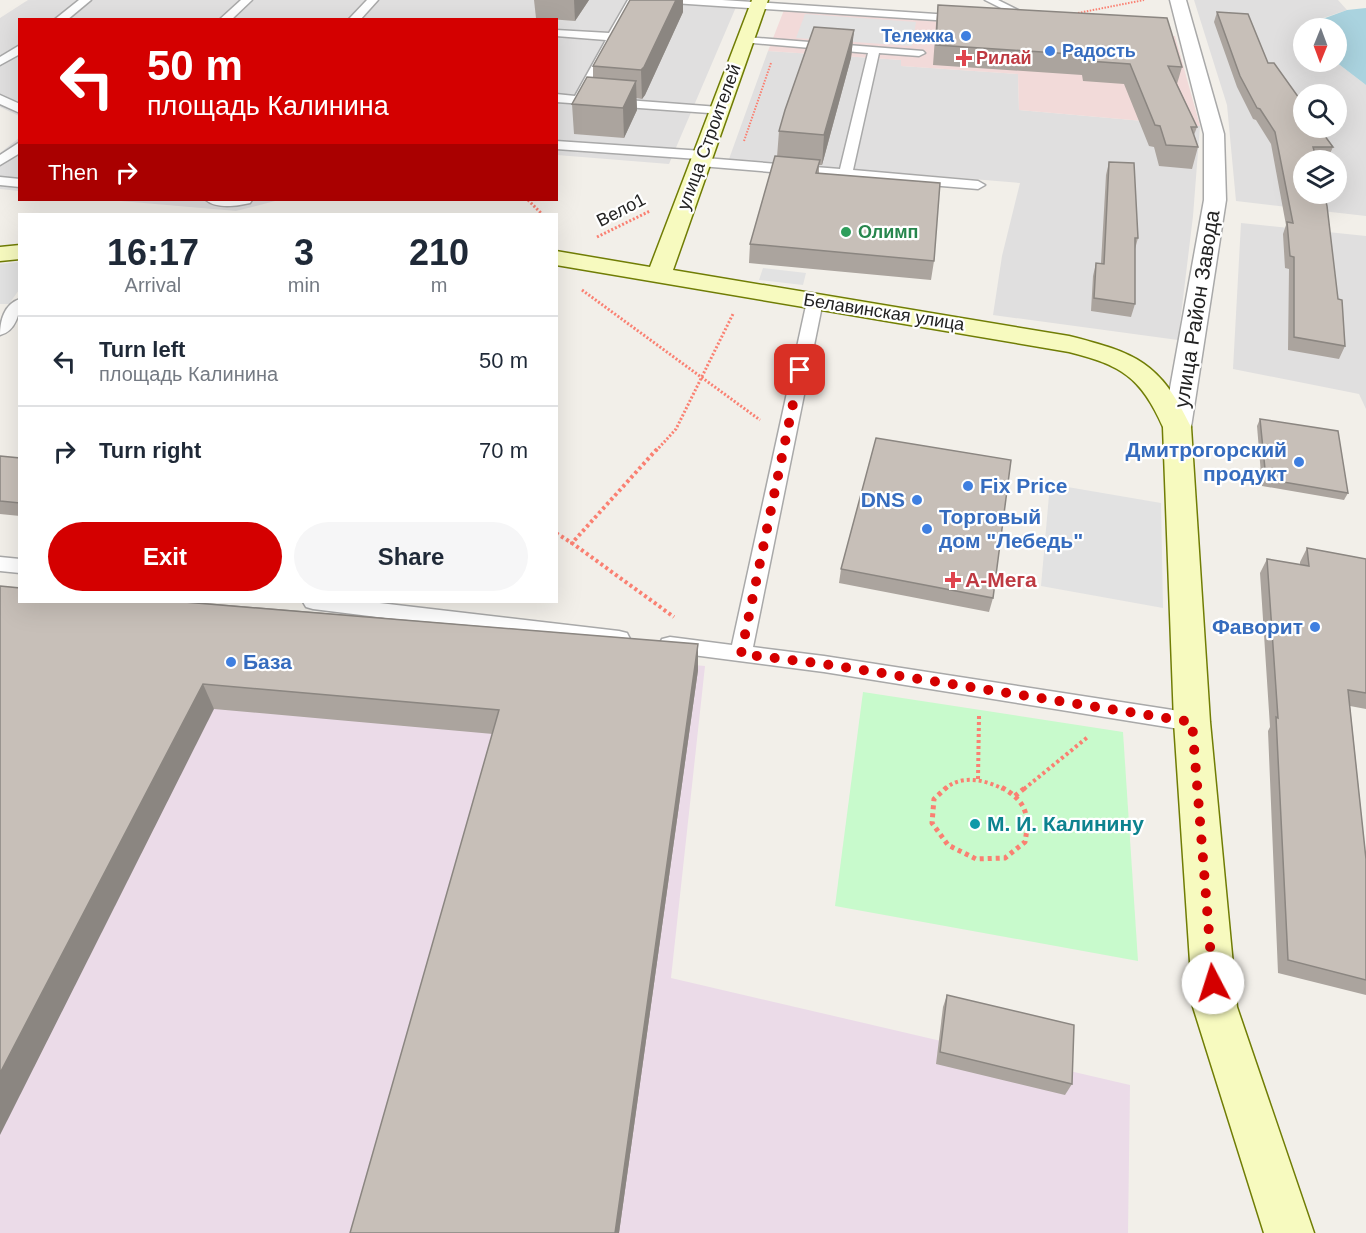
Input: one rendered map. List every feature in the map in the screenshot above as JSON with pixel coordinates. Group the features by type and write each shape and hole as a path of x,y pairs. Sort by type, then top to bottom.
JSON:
{"street":[{"name":"улица Район Завода","path":"1178,0 1180,32 1214,134 1215,200 1177,427 1192,722 1215,1006 1289,1233"},
{"name":"улица Строителей","path":"659,275 759,3"},
{"path":"0,254 18,252"},
{"name":"Белавинская улица","path":"558,258 998,330 1069,344 1113,357 1145,375 1157,387 1177,427"}],"lane":[{"path":"62,18 86,0"},
{"path":"226,18 247,0"},
{"path":"355,18 373,0"},
{"path":"579,100 633,0"},
{"path":"673,0 759,3 973,19"},
{"path":"990,0 1041,23 1007,21"},
{"path":"558,33 613,37"},
{"path":"746,40 919,53"},
{"path":"0,62 18,49"},
{"path":"846,173 874,49"},
{"path":"558,98 719,111"},
{"path":"0,99 18,108"},
{"path":"558,145 701,159 736,165 978,185"},
{"path":"0,161 18,148"},
{"path":"0,181 18,183"},
{"path":"225,201 241,201"},
{"path":"731,653 786,440 814,301"},
{"path":"0,330 18,307"},
{"path":"0,564 18,566"},
{"path":"321,603 731,653 979,688 1192,722"}],"path":[{"path":"1031,20 1105,10 1144,0"},
{"path":"736,165 778,42"},
{"path":"529,201 541,213"},
{"name":"Вело1","path":"589,241 658,208"},
{"path":"576,286 786,440"},
{"path":"572,543 676,429 700,376 735,309"},
{"path":"558,534 731,653"},
{"path":"978,779 979,688"},
{"path":"1015,796 1119,710"},
{"path":"978,779 998,784 1015,796 1029,819 1025,842 1005,858 976,859 948,845 932,823 934,800 951,783 978,779"}],"shaded area":[{"path":"28,0 739,0 669,164 558,155 558,18 18,18 18,116 0,107 0,18"},
{"path":"1194,0 1338,0 1347,10 1323,18 1293,18 1293,72 1347,70 1366,85 1366,216 1236,201 1227,105"},
{"path":"784,10 1175,36 1200,126 1019,110 1018,74 901,66 901,60 768,51"},
{"path":"805,14 916,22 912,46 796,38"},
{"path":"768,51 902,60 902,66 1018,74 1019,110 1200,126 1193,216 1178,340 993,315 1002,256 1020,183 729,159"},
{"path":"18,139 18,191 0,189 0,153"},
{"path":"121,201 275,201 236,211"},
{"path":"1241,223 1366,236 1366,409 1359,394 1233,369"},
{"path":"18,262 18,291 9,304 0,304 0,264"},
{"path":"763,268 806,273 803,285 759,280"},
{"path":"1050,484 1161,503 1163,608 1041,586"},
{"path":"0,601 705,666 671,978 1130,1085 1128,1233 0,1233"}],"green space":[{"path":"863,692 1123,732 1138,961 835,906"}],"water":[{"path":"1366,8 1366,85 1347,70 1347,18 1325,18 1347,10"}],"building":[{"path":"630,0 676,0 641,70 593,66"},
{"path":"938,5 1167,18 1182,67 1168,66 1197,127 1191,127 1198,147 1166,145 1160,126 1155,125 1130,64 1088,61 1087,55 936,45"},
{"path":"1217,12 1248,14 1268,63 1274,63 1293,90 1293,138 1326,138 1333,147 1293,150 1293,204 1326,204 1338,299 1342,300 1345,346 1294,337 1294,257 1290,256 1287,222 1293,223 1275,132 1257,108 1240,76"},
{"path":"814,27 854,30 824,135 779,131 785,110"},
{"path":"587,77 636,81 623,108 572,104"},
{"name":"Олимп","path":"775,156 820,160 816,173 940,183 934,261 750,244"},
{"path":"1109,162 1134,163 1138,238 1135,238 1135,304 1094,298 1096,263 1104,264"},
{"name":"Дмитрогорский продукт","path":"1260,419 1338,431 1348,493 1266,479"},
{"name":"Торговый дом \"Лебедь\"","path":"876,438 1011,460 993,598 841,569"},
{"path":"0,456 18,458 18,503 0,501"},
{"path":"1307,548 1366,559 1366,693 1348,690 1366,859 1366,980 1288,960 1276,717 1278,718 1267,559 1309,566"},
{"path":"0,586 18,588 18,603 196,603 698,644 615,1233 350,1233 499,710 203,684 0,1073"},
{"path":"947,995 1074,1025 1072,1084 940,1052"}],"place":[{"name":"Тележка","path":"966,36"},
{"name":"Радость","path":"1050,51"},
{"name":"Рилай","path":"964,58"},
{"name":"Олимп","path":"846,232"},
{"name":"Дмитрогорский продукт","path":"1299,462"},
{"name":"Fix Price","path":"968,486"},
{"name":"DNS","path":"917,500"},
{"name":"Торговый дом \"Лебедь\"","path":"927,529"},
{"name":"А-Мега","path":"953,580"},
{"name":"Фаворит","path":"1315,627"},
{"name":"База","path":"231,662"},
{"name":"М. И. Калинину","path":"975,824"}],"route":[{"path":"800,370 741,654 824,664 1192,722 1213,983"}]}
